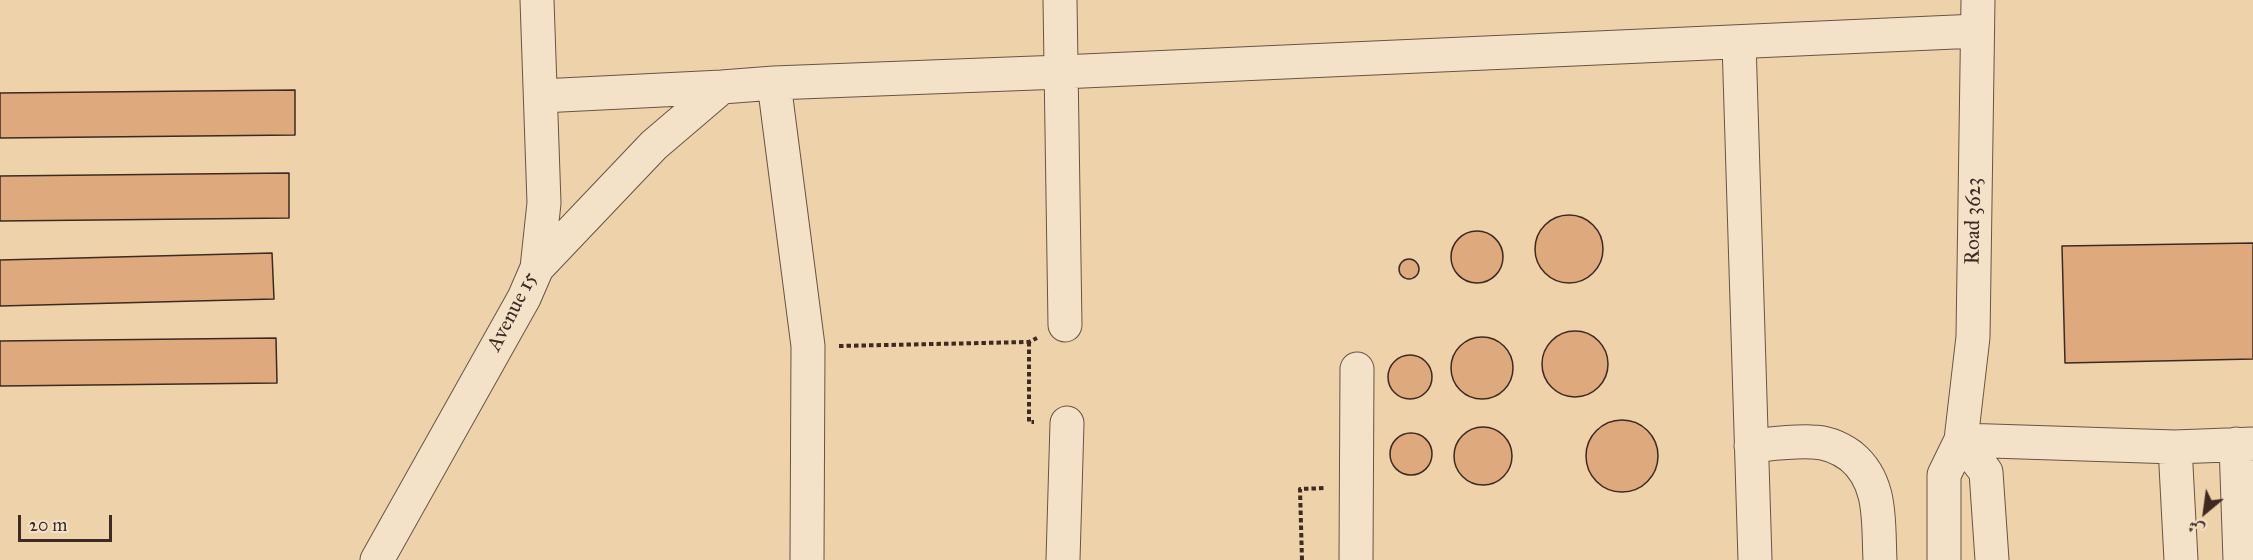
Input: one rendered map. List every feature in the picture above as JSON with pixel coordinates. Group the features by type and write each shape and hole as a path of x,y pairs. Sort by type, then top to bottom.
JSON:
{"street":[{"name":"Avenue 15","path":"376,560 524,298 537,268 544,203 537,0"},
{"path":"1060,0 1065,325"},
{"path":"541,96 722,87 774,82 1061,72 1739,42 1978,15"},
{"name":"Road 3623","path":"1944,560 1944,475 1961,440 1973,337 1978,15"},
{"path":"1739,42 1755,560"},
{"path":"774,82 808,346 807,560"},
{"path":"537,268 654,145 722,87"},
{"path":"1356,560 1357,369"},
{"path":"1063,560 1067,423"},
{"path":"1961,440 2175,447 2245,444 2240,560"},
{"path":"1961,440 1986,472 1992,560"},
{"path":"1751,446 1814,442 1830,445 1846,452 1859,462 1869,476 1875,491 1880,560"},
{"path":"2175,447 2181,560"}],"path":[{"path":"808,346 1029,342 1065,325"},
{"path":"1029,342 1029,422 1067,423"},
{"path":"1302,560 1300,489 1356,488"}],"building":[{"path":"295,90 295,135 0,138 0,93"},
{"path":"289,173 289,218 0,221 0,176"},
{"path":"1569,215 1582,218 1593,225 1600,236 1603,249 1600,262 1593,273 1582,280 1569,283 1556,280 1545,273 1538,262 1535,249 1538,236 1545,225 1556,218"},
{"path":"1472,231 1482,231 1496,238 1503,257 1496,276 1482,283 1472,283 1462,279 1455,272 1451,262 1451,252 1455,242 1462,235"},
{"path":"2253,243 2253,359 2065,363 2062,246"},
{"path":"272,253 274,299 0,306 0,260"},
{"path":"1409,259 1416,262 1419,269 1416,276 1409,279 1402,276 1399,269 1402,262"},
{"path":"1575,331 1588,333 1598,341 1606,351 1608,364 1606,377 1598,387 1588,395 1575,397 1562,395 1552,387 1544,377 1542,364 1544,351 1552,341 1562,333"},
{"path":"1482,337 1499,342 1504,346 1508,351 1513,368 1508,385 1504,390 1499,394 1482,399 1465,394 1460,390 1456,385 1451,368 1456,351 1460,346 1465,342"},
{"path":"276,338 277,383 0,386 0,341"},
{"path":"1410,355 1425,362 1432,377 1425,392 1410,399 1395,392 1388,377 1395,362"},
{"path":"1622,420 1642,426 1652,436 1658,456 1652,476 1642,486 1622,492 1602,486 1592,476 1586,456 1592,436 1602,426"},
{"path":"1483,427 1499,432 1507,440 1512,456 1507,472 1499,480 1483,485 1467,480 1459,472 1454,456 1459,440 1467,432"},
{"path":"1411,433 1426,439 1432,454 1426,469 1411,475 1396,469 1390,454 1396,439"}]}
